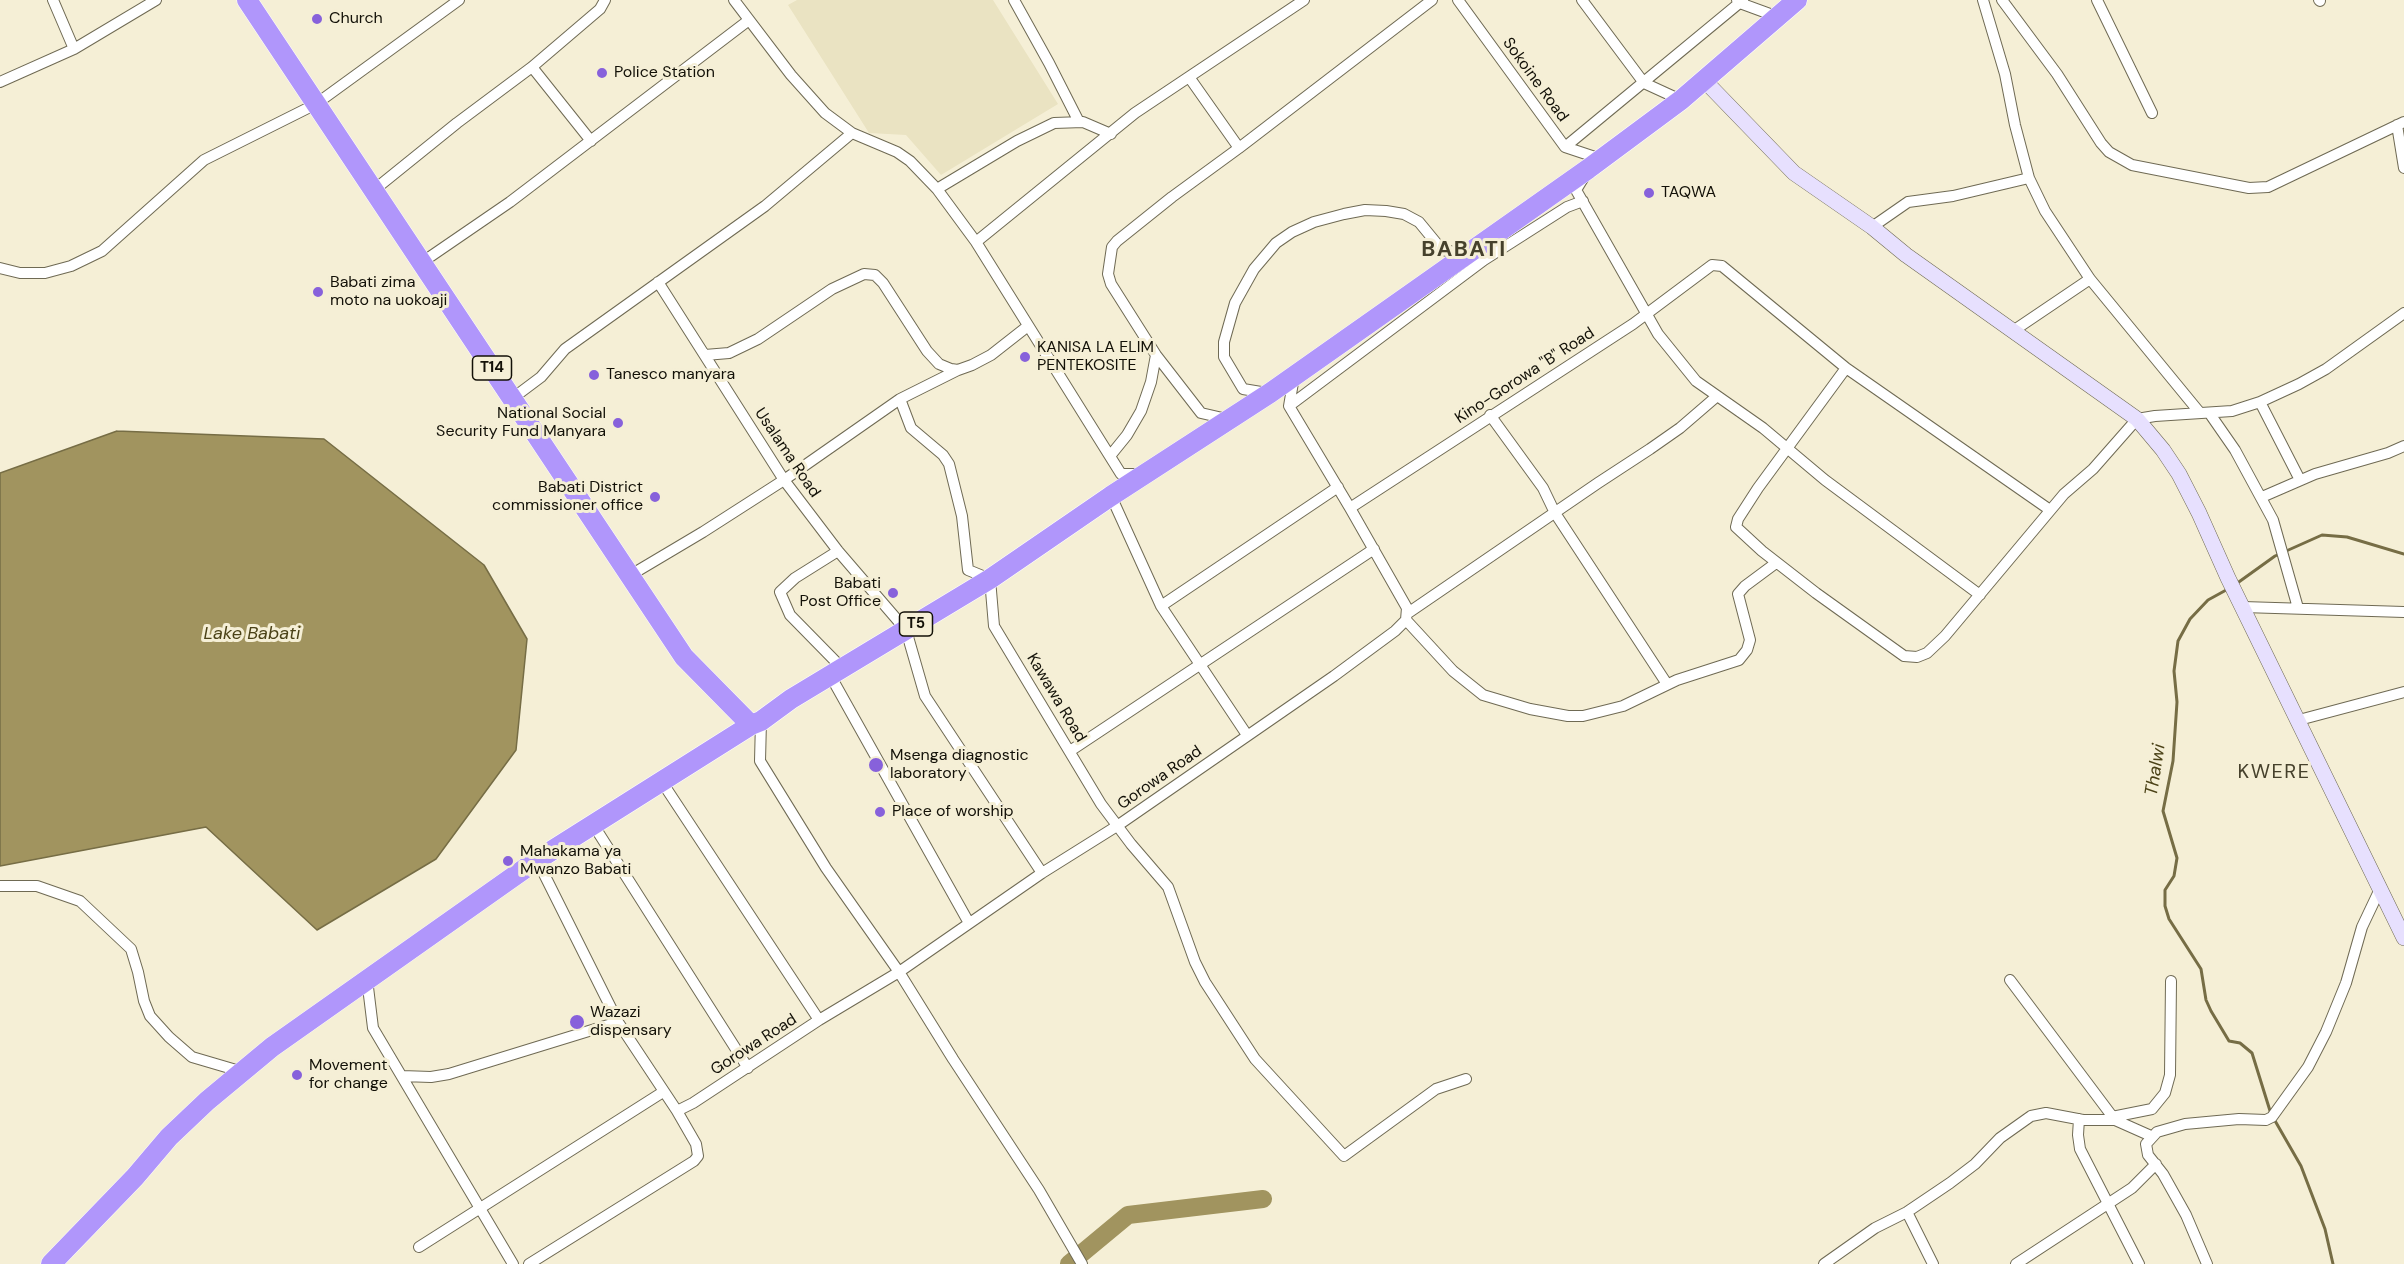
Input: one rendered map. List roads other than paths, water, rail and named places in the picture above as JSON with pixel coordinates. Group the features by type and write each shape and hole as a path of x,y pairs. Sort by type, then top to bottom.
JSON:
{"highway":[{"name":"T14","path":"247,0 684,657 756,723"},
{"name":"T5","path":"51,1264 135,1178 169,1137 207,1101 272,1047 537,860 791,699 990,579 1111,496 1476,257 1491,237 1681,100 1797,0"},
{"name":"T14","path":"684,657 748,709 791,699"}],"street":[{"path":"53,0 74,49"},
{"path":"0,82 74,49 156,0"},
{"path":"0,268 20,273 45,273 71,266 102,251 204,160 316,104 459,0"},
{"path":"374,190 457,123 532,67 600,9 605,0"},
{"path":"734,0 791,75 825,113 852,134 897,152 921,171 938,189 976,242 1121,474 1146,474"},
{"path":"1014,0 1078,120"},
{"path":"976,242 1135,113 1304,0"},
{"path":"1230,420 1201,412 1156,355 1111,284 1108,274 1110,252 1116,242 1172,196 1239,148 1432,0"},
{"name":"Sokoine Road","path":"1458,0 1565,147 1594,164"},
{"path":"1582,0 1644,83 1681,100"},
{"path":"1983,0 2006,74 2029,178 2046,211 2090,279 2223,431 2262,497 2279,533 2298,608"},
{"path":"2002,0 2109,152 2132,165 2249,188 2268,187 2401,123 2404,168"},
{"path":"2097,0 2152,112"},
{"path":"1565,147 1740,1 1778,17"},
{"path":"421,263 475,228 749,20"},
{"path":"532,67 591,141"},
{"path":"1189,77 1239,148"},
{"path":"1704,80 1794,173 2137,419 2179,474 2404,938"},
{"path":"938,189 1042,127 1054,123 1078,120 1111,134"},
{"path":"513,398 541,377 565,349 765,206 852,134"},
{"path":"1594,164 1576,190 1646,314 1669,350 1696,381 1763,428 1787,450 1908,544 1980,595"},
{"path":"1872,227 1908,202 1953,195 2029,178"},
{"path":"1289,406 1476,257 1567,207 1583,201"},
{"path":"1270,393 1243,389 1224,357 1224,350 1235,303 1254,269 1276,243 1292,232 1314,222 1365,210 1386,211 1404,214 1419,222 1442,250 1476,257"},
{"name":"Kino-Gorowa \"B\" Road","path":"1350,508 1646,314 1712,266 1722,266 1846,368"},
{"path":"705,355 729,353 758,339 831,289 864,274 874,275 883,284 934,360 946,367 958,370"},
{"path":"2013,331 2090,279"},
{"name":"Usalama Road","path":"658,282 784,480 838,551 906,630"},
{"path":"2050,510 1846,368 1758,488 1736,524 1738,530 1776,563 1908,657 1921,656 1936,646 2069,488 2093,469 2137,419 2232,411 2259,402 2326,369 2404,313"},
{"path":"629,576 704,532 784,480 900,399 991,355 1028,326"},
{"path":"1110,456 1127,435 1141,411 1151,382 1156,355"},
{"path":"1294,376 1289,406 1374,549 1407,616 1445,663 1483,695 1504,703 1568,716 1583,716 1623,706 1667,684 1739,660 1747,650 1750,640 1738,594 1776,563"},
{"name":"Gorowa Road","path":"677,1111 899,972 1042,873 1117,826 1363,655 1395,631 1407,616 1680,428 1716,397"},
{"path":"900,399 911,428 943,455 949,464 956,483 962,516 968,570 990,579"},
{"path":"2259,402 2300,480"},
{"path":"1490,415 1542,488 1555,513 1667,684"},
{"path":"2262,497 2300,480 2404,446"},
{"path":"1161,606 1338,487"},
{"path":"1111,496 1161,606 1247,735"},
{"path":"1070,751 1374,549"},
{"path":"838,551 795,578 780,592 790,615 836,672 969,923"},
{"name":"Kawawa Road","path":"990,579 994,626 1117,826 1168,887 1195,962 1205,982 1249,1052 1341,1154 1344,1156 1350,1154 1436,1089 1466,1079"},
{"path":"2240,601 2298,608 2404,612"},
{"path":"906,630 925,696 1042,873"},
{"path":"2299,720 2404,692"},
{"path":"756,723 760,761 826,868 899,972 1039,1190 1082,1264"},
{"path":"662,782 819,1020"},
{"path":"609,814 596,830 748,1068"},
{"path":"529,1264 694,1161 698,1156 696,1144 677,1111 618,1022 537,860"},
{"path":"0,886 37,886 80,901 131,949 150,1016 169,1037 192,1057 243,1072"},
{"path":"2207,1264 2186,1215 2146,1150 2145,1144 2151,1136 2166,1128 2184,1124 2229,1120 2266,1120 2272,1117 2308,1067 2326,1032 2346,982 2362,927 2380,889"},
{"path":"366,979 373,1028 513,1264"},
{"path":"2010,980 2113,1119 2151,1136"},
{"path":"1824,1264 1875,1228 1907,1212 1969,1169 2000,1138 2031,1116 2055,1113 2079,1119 2113,1119 2152,1109 2165,1093 2170,1074 2171,981"},
{"path":"402,1076 431,1077 449,1074 618,1022"},
{"path":"419,1247 663,1092"},
{"path":"2079,1119 2080,1149 2139,1264"},
{"path":"2016,1264 2132,1188 2156,1164"},
{"path":"1907,1212 1933,1264"}],"water":[{"name":"Lake Babati","path":"117,431 324,439 484,565 527,639 516,750 436,859 317,930 206,827 0,866 0,473"}],"waterway":[{"name":"Thalwi","path":"2236,584 2275,556 2322,535 2347,537 2404,554"},
{"name":"Thalwi","path":"2228,589 2208,600 2190,619 2178,641 2174,671 2177,702 2173,761 2163,811 2177,858 2174,876 2165,890 2165,906 2169,919 2201,969 2206,1000 2211,1011 2229,1041 2240,1043 2252,1053 2271,1114"},
{"name":"Thalwi","path":"2274,1119 2301,1166 2325,1229 2333,1264"},
{"path":"1069,1264 1128,1215 1263,1199"}],"place":[{"name":"Church","path":"317,19"},
{"name":"Police Station","path":"602,73"},
{"name":"TAQWA","path":"1649,193"},
{"name":"Babati zima moto na uokoaji","path":"318,292"},
{"name":"KANISA LA ELIM PENTEKOSITE","path":"1025,357"},
{"name":"Tanesco manyara","path":"594,375"},
{"name":"National Social Security Fund Manyara","path":"618,423"},
{"name":"Babati District commissioner office","path":"655,497"},
{"name":"Babati Post Office","path":"893,593"},
{"name":"Msenga diagnostic laboratory","path":"876,765"},
{"name":"Place of worship","path":"880,812"},
{"name":"Mahakama ya Mwanzo Babati","path":"508,861"},
{"name":"Wazazi dispensary","path":"577,1022"},
{"name":"Movement for change","path":"297,1075"}],"district":[{"name":"BABATI","path":"1464,250"},
{"name":"KWERE","path":"2274,773"}]}
